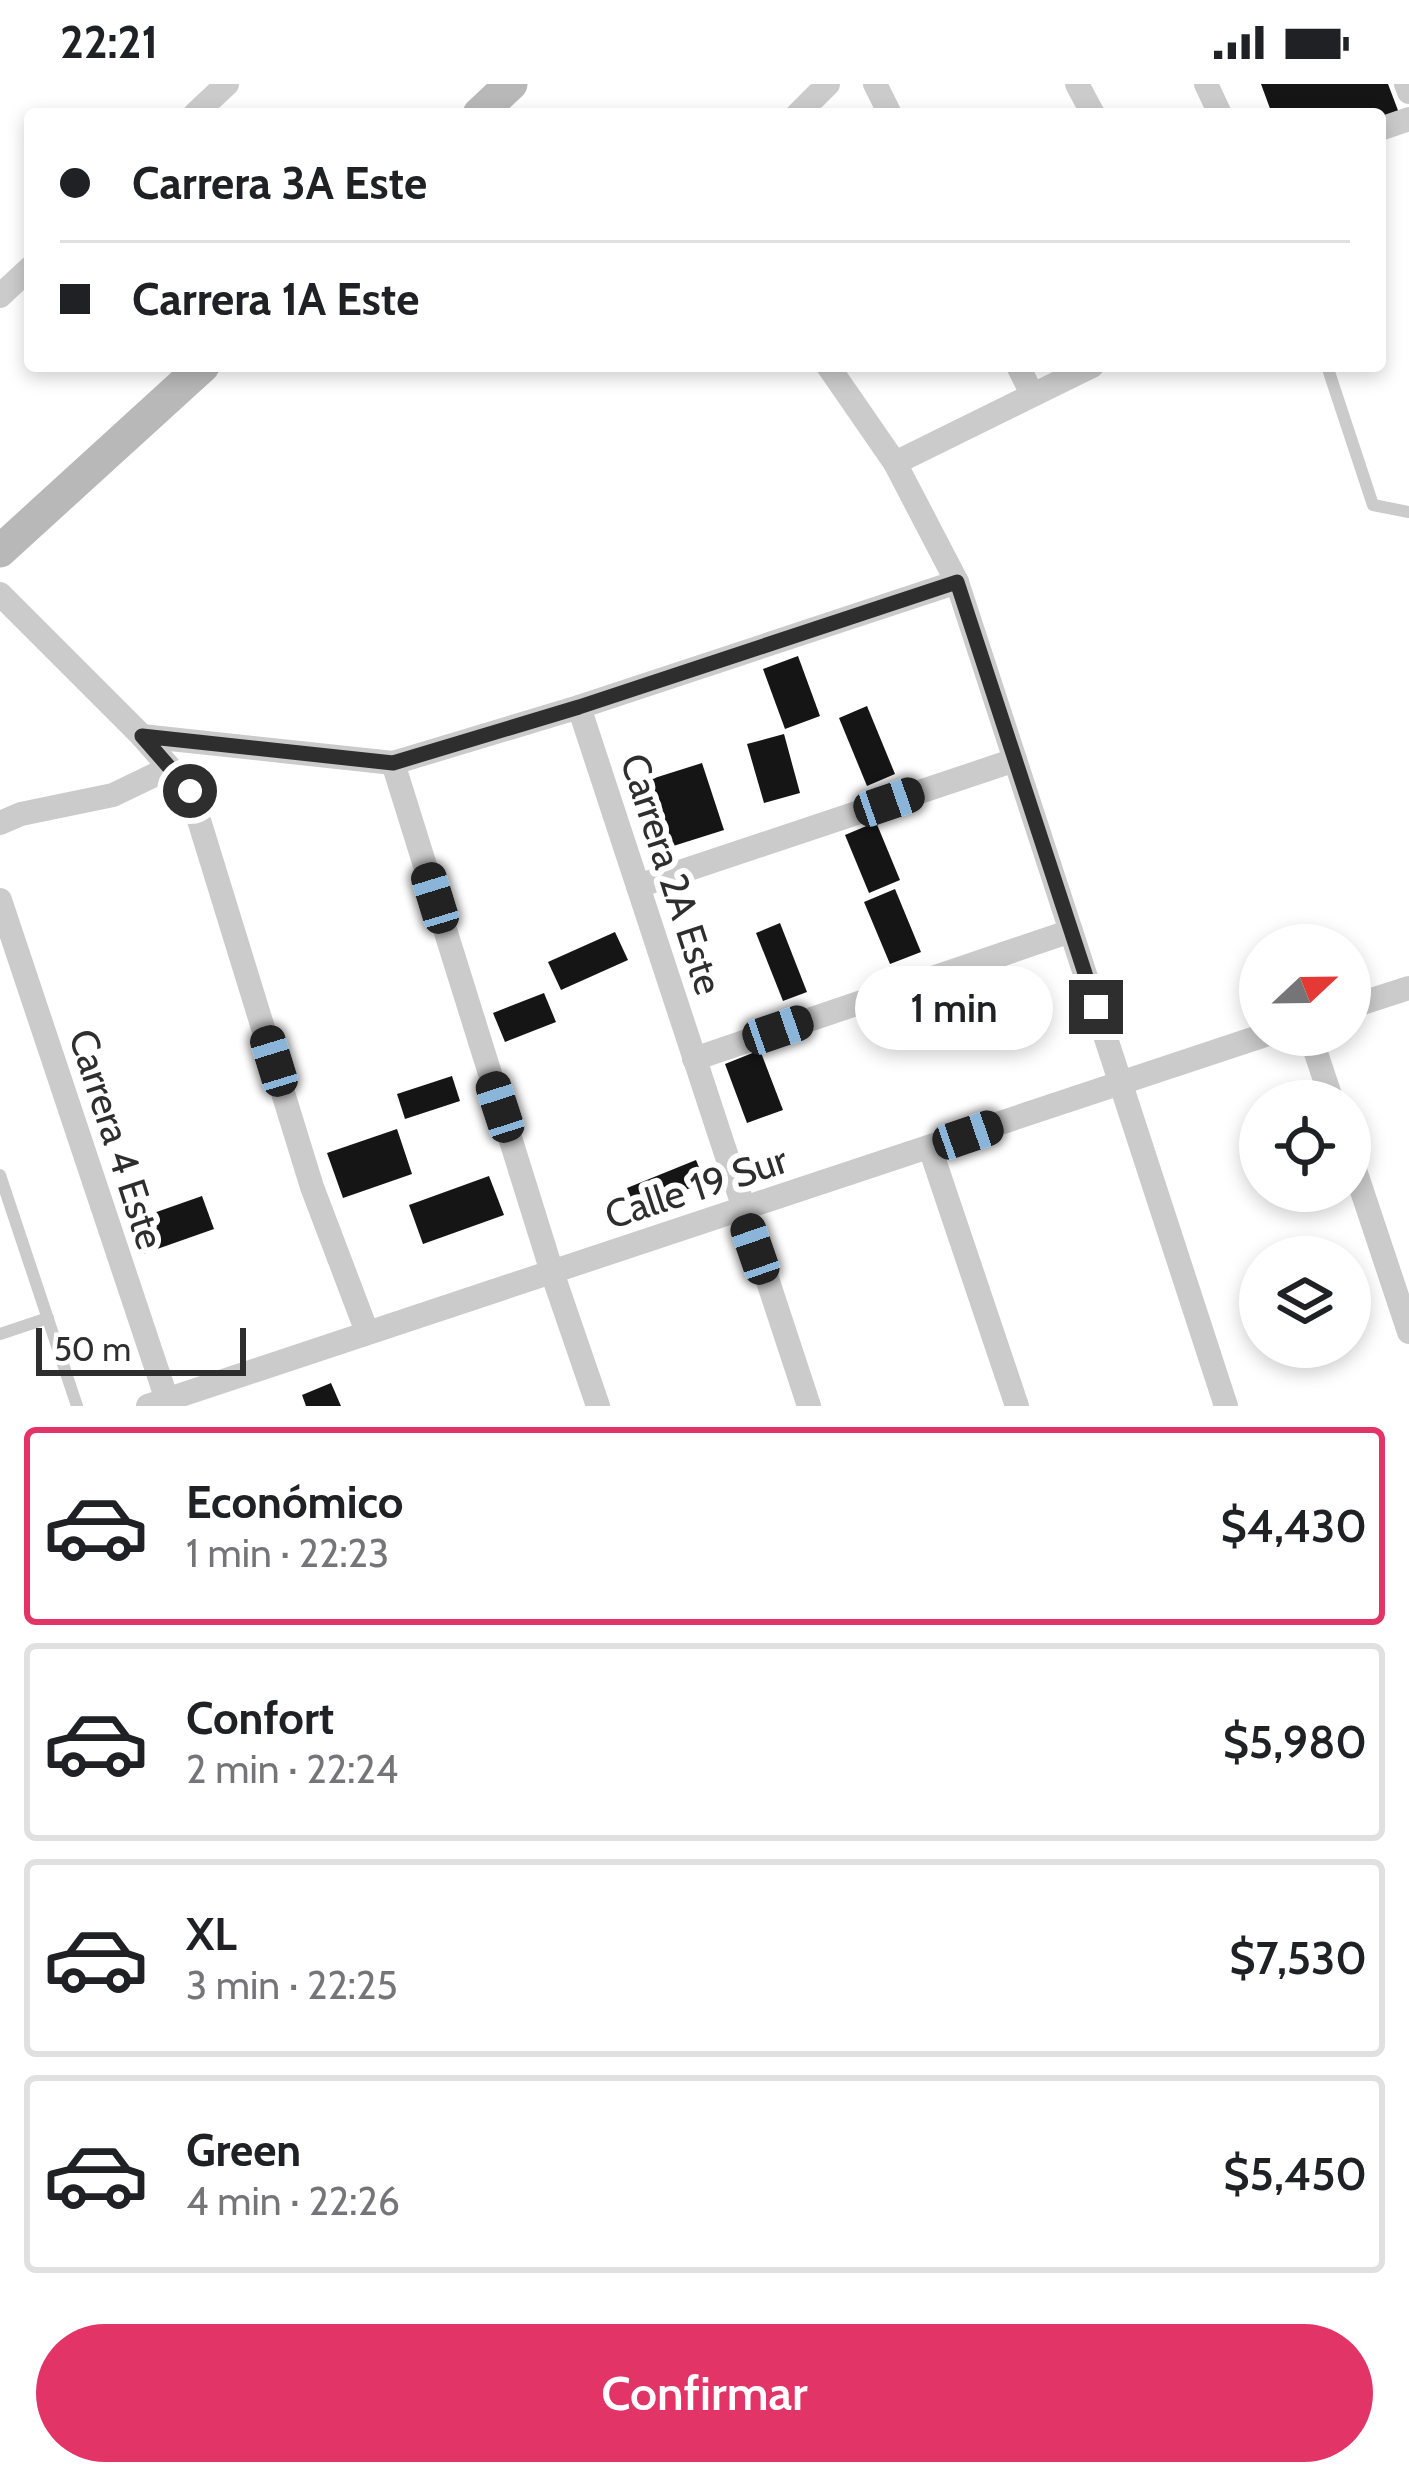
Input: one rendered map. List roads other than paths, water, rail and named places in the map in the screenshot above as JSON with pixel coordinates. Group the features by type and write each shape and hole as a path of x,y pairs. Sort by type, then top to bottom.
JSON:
{"main road":[{"path":"485,108 512,84"},
{"path":"0,551 195,372"}],"street":[{"path":"201,108 227,84"},
{"path":"804,108 828,84"},
{"path":"0,296 24,274"},
{"path":"832,372 896,463 957,582 1226,1406"},
{"path":"1021,372 1032,394"},
{"path":"896,463 1079,372"},
{"path":"142,736 393,763 957,582"},
{"path":"0,594 142,736 190,791 312,1186 368,1332"},
{"name":"Carrera 2A Este","path":"579,707 809,1406"},
{"path":"638,886 1015,760"},
{"path":"393,763 598,1406"},
{"path":"0,823 112,794 169,768"},
{"name":"Carrera 4 Este","path":"0,900 157,1403"},
{"path":"694,1059 1071,931"},
{"path":"1371,1000 1409,988"},
{"name":"Calle 19 Sur","path":"157,1403 1239,1043"},
{"path":"930,1148 1017,1406"},
{"path":"1369,1212 1409,1332"}],"lane":[{"path":"1329,372 1372,505 1409,512"},
{"path":"0,1175 76,1406"},
{"path":"0,1334 48,1318"}]}
